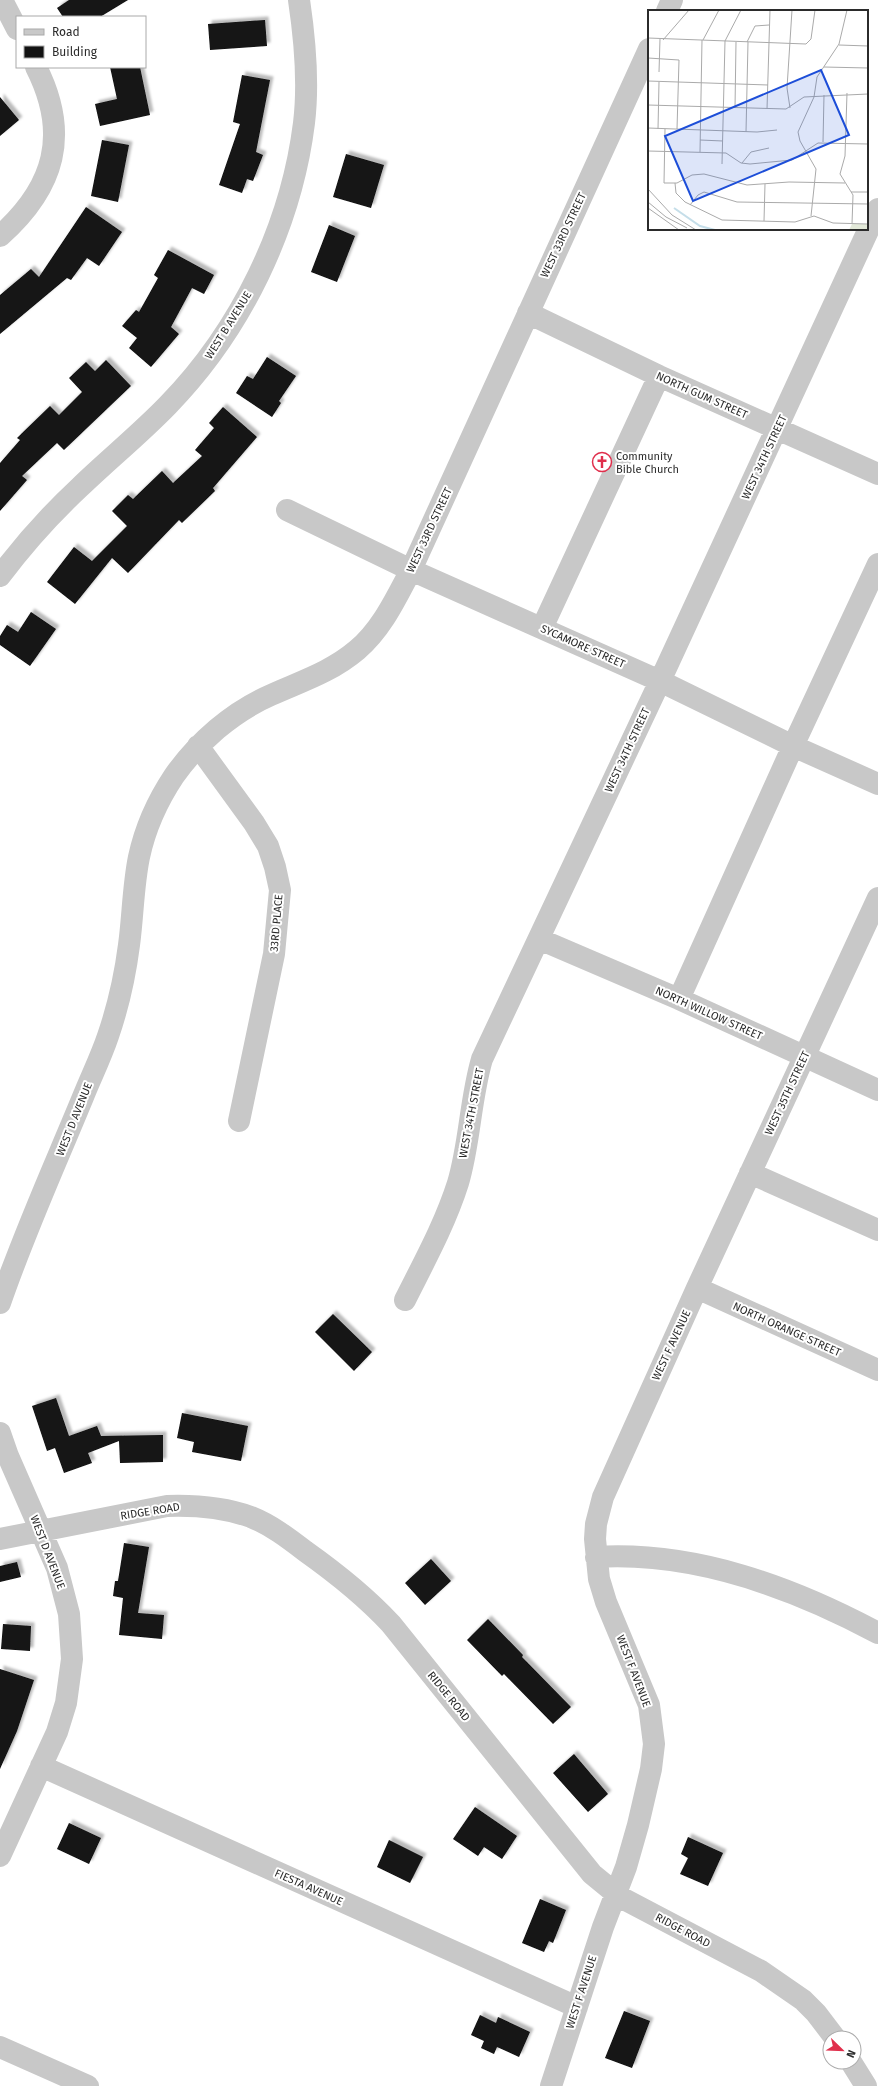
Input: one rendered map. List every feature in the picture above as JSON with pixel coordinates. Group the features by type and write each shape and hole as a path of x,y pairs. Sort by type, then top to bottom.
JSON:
{"street":[{"path":"2,0 16,28"},
{"name":"WEST B AVENUE","path":"0,576 40,527 80,487 167,406 193,378 213,352 239,310 264,262 283,211 297,164 304,122 306,76 303,25 299,0"},
{"path":"667,10 672,0"},
{"name":"WEST 33RD STREET","path":"131,930 139,856 148,828 156,807 174,777 198,746 236,715 269,695 315,678 334,667 358,649 376,630 390,609 411,570 648,51"},
{"path":"0,236 19,219 38,195 47,173 52,154 54,138 52,107 47,88 37,68"},
{"name":"WEST 34TH STREET","path":"405,1300 445,1220 458,1182 475,1084 482,1059 660,681 878,209"},
{"name":"NORTH GUM STREET","path":"528,313 659,376 878,474"},
{"path":"542,628 659,376"},
{"name":"SYCAMORE STREET","path":"287,510 411,570 660,681 793,746 878,784"},
{"path":"679,999 793,746 878,564"},
{"name":"33RD PLACE","path":"198,746 261,834 275,867 280,890 274,954 239,1121"},
{"name":"WEST 35TH STREET","path":"697,1288 805,1056 871,931 878,898"},
{"name":"WEST D AVENUE","path":"0,1303 108,1035 121,988 131,930"},
{"name":"NORTH WILLOW STREET","path":"539,939 679,999 878,1090"},
{"path":"750,1173 878,1230"},
{"name":"NORTH ORANGE STREET","path":"697,1288 878,1370"},
{"name":"WEST F AVENUE","path":"551,2086 638,1825 651,1769 654,1744 649,1705 606,1602 599,1579 596,1557 596,1524 603,1497 697,1288"},
{"name":"WEST D AVENUE","path":"0,1433 8,1456 57,1568 66,1598 72,1645 66,1703 57,1732 0,1856"},
{"name":"RIDGE ROAD","path":"0,1539 167,1506 193,1505 224,1509 251,1518 276,1530 359,1592 387,1619 592,1874 620,1896 761,1972 803,2000 816,2013 829,2030"},
{"path":"596,1557 628,1555 694,1564 727,1572 782,1588 837,1611 878,1634"},
{"name":"FIESTA AVENUE","path":"42,1766 577,2007"},
{"path":"0,2046 88,2086"},
{"path":"856,2070 866,2086"}],"building":[{"path":"69,0 128,0 102,16 62,16 57,8"},
{"path":"265,20 267,46 210,50 208,24"},
{"path":"110,68 140,68 150,115 100,126 95,104 117,99"},
{"path":"242,75 270,80 256,152 263,155 253,181 247,179 242,193 219,185 240,124 233,122"},
{"path":"0,97 19,120 0,136"},
{"path":"102,140 129,145 118,202 91,196"},
{"path":"346,154 384,165 371,208 333,197"},
{"path":"86,207 122,232 99,266 87,258 71,280 67,278 0,334 0,295 31,269 39,277"},
{"path":"329,225 355,236 337,282 311,272"},
{"path":"168,250 214,275 204,294 192,288 171,327 179,334 151,367 129,348 137,338 122,326 136,310 139,312 158,278 154,275"},
{"path":"267,357 296,376 279,401 281,403 272,417 236,393 247,376 253,379"},
{"path":"106,360 131,386 64,450 57,443 22,476 27,480 0,511 0,463 20,440 17,438 50,406 59,415 82,392 69,378 86,362 95,371"},
{"path":"223,407 257,437 213,488 215,491 182,523 179,520 128,573 112,558 75,604 47,582 74,547 92,561 127,526 112,511 128,495 133,499 162,471 173,483 202,456 195,450 214,428 209,423"},
{"path":"31,612 56,629 30,666 0,645 0,636 7,625 18,632"},
{"path":"333,1314 372,1352 354,1371 315,1332"},
{"path":"56,1398 69,1436 97,1426 101,1436 163,1435 163,1462 120,1463 119,1441 88,1453 92,1463 64,1473 55,1448 47,1451 32,1406"},
{"path":"182,1413 248,1426 241,1461 192,1452 194,1442 177,1438"},
{"path":"124,1543 149,1547 138,1613 164,1615 162,1639 119,1635 123,1598 113,1596 115,1581 118,1581"},
{"path":"431,1559 451,1581 425,1605 405,1583"},
{"path":"17,1562 21,1577 0,1582 0,1566"},
{"path":"488,1619 523,1655 522,1657 571,1707 553,1724 504,1674 502,1676 467,1640"},
{"path":"3,1624 31,1626 30,1651 1,1649"},
{"path":"0,1669 34,1680 17,1731 0,1769"},
{"path":"574,1754 608,1794 588,1812 553,1773"},
{"path":"475,1807 517,1836 502,1859 484,1847 478,1856 453,1839"},
{"path":"69,1823 101,1838 89,1864 57,1849"},
{"path":"688,1837 723,1853 708,1886 680,1874 688,1858 681,1854"},
{"path":"389,1840 423,1857 410,1883 377,1867"},
{"path":"540,1899 566,1910 553,1943 549,1941 544,1952 522,1943"},
{"path":"624,2011 650,2021 632,2068 605,2058"},
{"path":"480,2015 496,2023 498,2017 530,2032 519,2057 497,2047 494,2054 481,2048 484,2041 471,2035"}],"place":[{"name":"Community Bible Church","path":"602,462"}]}
